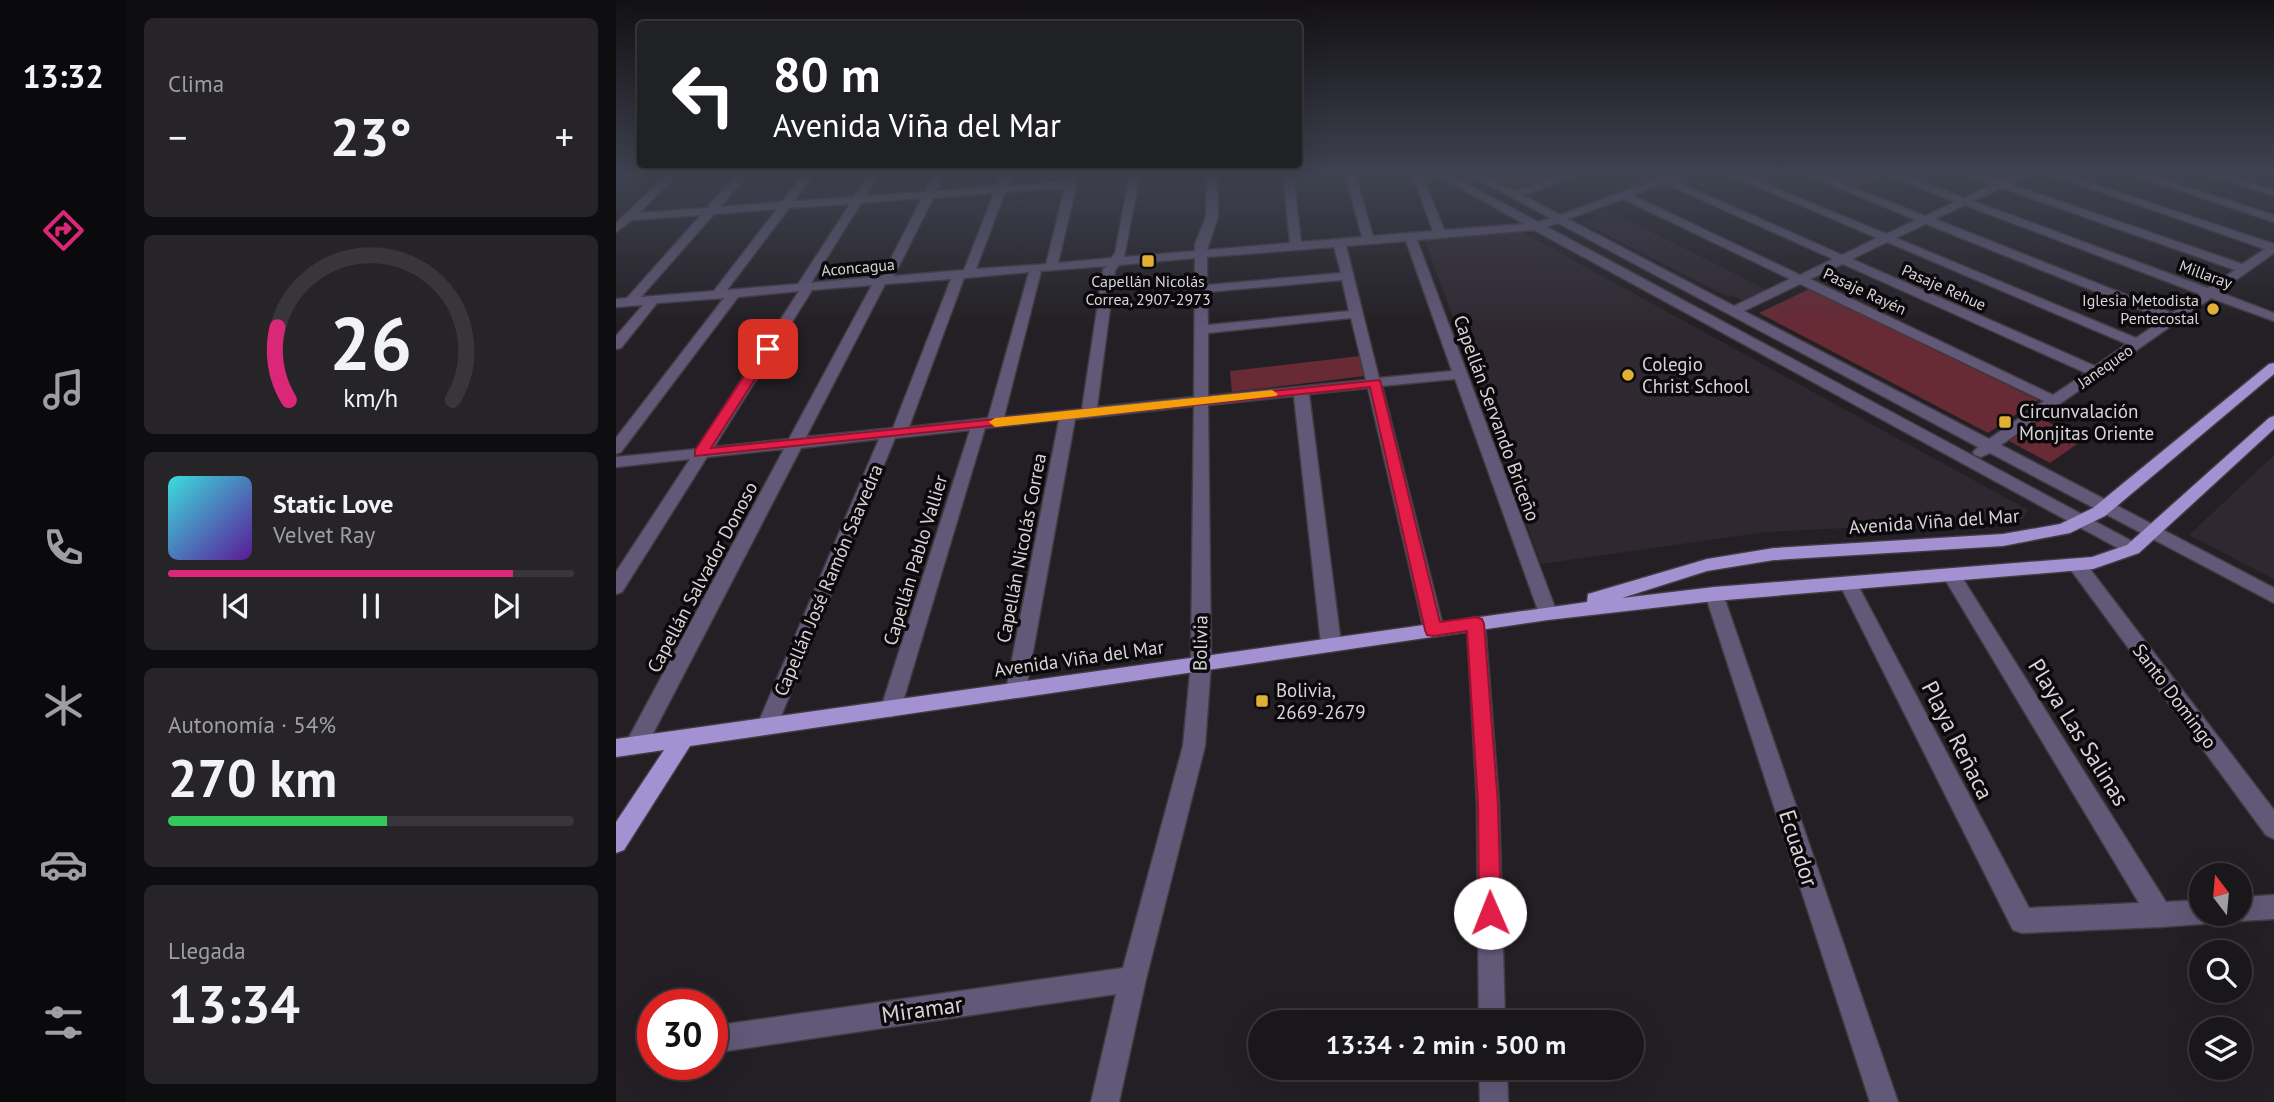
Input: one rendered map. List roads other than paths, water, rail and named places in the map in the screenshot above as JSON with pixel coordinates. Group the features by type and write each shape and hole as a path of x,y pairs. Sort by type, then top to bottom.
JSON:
{"main road":[{"name":"Avenida Viña del Mar","path":"1548,613 1707,565 1774,554 2020,539 2064,529 2105,507 2274,367"},
{"name":"Avenida Viña del Mar","path":"616,748 1548,613 1714,594 2077,565 2108,559 2133,548 2274,421"},
{"path":"1692,570 1688,575 1692,587 1707,594 1714,594"},
{"path":"616,842 684,737"}],"street":[{"path":"631,301 698,225"},
{"path":"718,294 770,225"},
{"path":"616,587 842,225"},
{"name":"Capellán Salvador Donoso","path":"636,745 914,225"},
{"name":"Capellán José Ramón Saavedra","path":"767,726 985,225"},
{"path":"1051,266 1061,225"},
{"path":"1089,413 1109,270 1121,253 1126,225"},
{"name":"Bolivia","path":"1105,1102 1132,979 1194,746 1201,663 1201,244 1208,225"},
{"path":"1294,225 1296,246"},
{"path":"1364,225 1368,240"},
{"path":"1437,225 1440,234"},
{"path":"1571,225 2274,596"},
{"name":"Pasaje Rayén","path":"1687,225 2054,401"},
{"name":"Pasaje Rehue","path":"1767,225 2096,372"},
{"path":"1856,225 2137,343"},
{"path":"1733,311 1914,225"},
{"path":"1940,225 2174,318"},
{"name":"Millaray","path":"2029,225 2274,317"},
{"path":"2119,225 2244,269"},
{"path":"2207,225 2274,248"},
{"path":"1539,226 2133,548"},
{"name":"Aconcagua","path":"616,303 1539,226"},
{"name":"Capellán Servando Briceño","path":"1410,236 1548,613"},
{"path":"1339,242 1376,383 1434,630"},
{"name":"Janequeo","path":"1969,460 2274,248"},
{"name":"Capellán Pablo Vallier","path":"891,708 987,423 1036,267"},
{"path":"1202,289 1348,276"},
{"path":"616,449 734,293"},
{"path":"618,341 654,299"},
{"path":"1202,330 1357,314"},
{"path":"616,462 1460,374"},
{"path":"1301,391 1331,644"},
{"name":"Capellán Nicolás Correa","path":"1016,690 1068,415"},
{"name":"Santo Domingo","path":"2077,565 2274,828"},
{"name":"Playa Las Salinas","path":"1952,576 2160,915"},
{"name":"Playa Reñaca","path":"1848,583 2022,921 2160,915"},
{"name":"Ecuador","path":"1714,594 1884,1102"},
{"path":"1476,624 1488,804 1492,1010"},
{"path":"2252,908 2274,907"},
{"path":"2160,915 2189,913"},
{"name":"Miramar","path":"728,1038 1132,979"},
{"path":"1493,1080 1494,1102"}],"place":[{"name":"Capellán Nicolás Correa, 2907-2973","path":"1148,261"},
{"name":"Iglesia Metodista Pentecostal","path":"2213,309"},
{"name":"Colegio Christ School","path":"1628,375"},
{"name":"Circunvalación Monjitas Oriente","path":"2005,422"},
{"name":"Bolivia, 2669-2679","path":"1262,701"}]}
